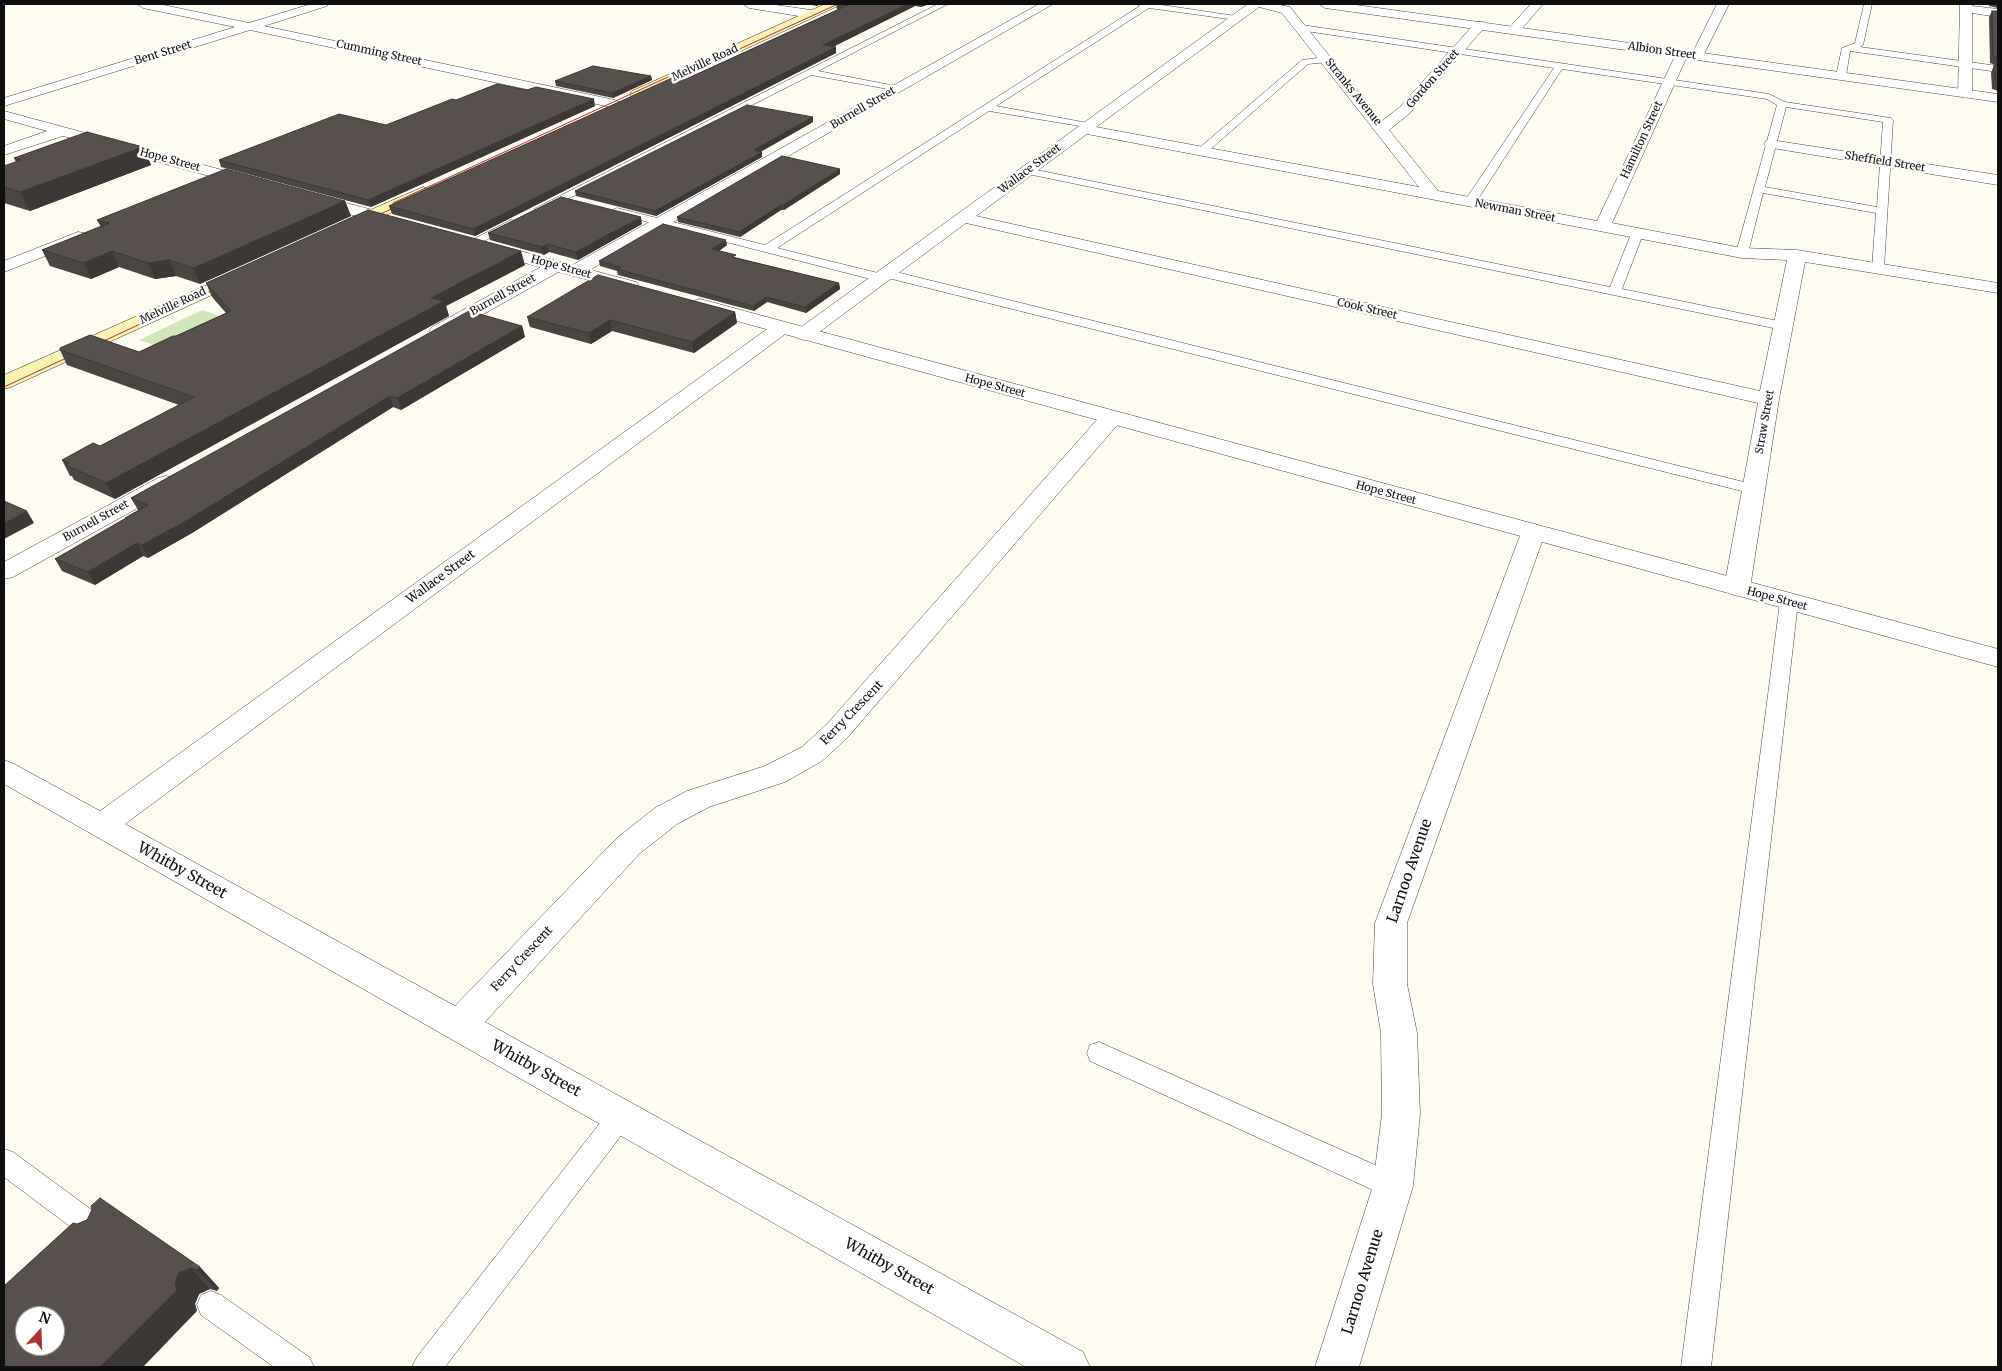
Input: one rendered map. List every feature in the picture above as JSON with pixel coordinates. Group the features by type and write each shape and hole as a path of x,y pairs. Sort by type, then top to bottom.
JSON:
{"main road":[{"name":"Melville Road","path":"597,112 834,4"},
{"path":"330,234 438,185"},
{"name":"Melville Road","path":"4,383 258,267"}],"street":[{"name":"Cumming Street","path":"143,4 173,6 621,101"},
{"name":"Bent Street","path":"4,102 323,4"},
{"path":"749,4 811,14"},
{"name":"Burnell Street","path":"421,341 661,223 1046,4"},
{"name":"Wallace Street","path":"804,334 1255,4"},
{"name":"Stranks Avenue","path":"1262,4 1284,8 1302,28 1433,195"},
{"name":"Albion Street","path":"1325,4 1349,5 1998,98"},
{"path":"1514,30 1537,4"},
{"name":"Hamilton Street","path":"1602,227 1669,82 1690,55 1723,4"},
{"path":"1965,94 1966,6 1998,12"},
{"name":"Gordon Street","path":"1382,128 1405,110 1480,25"},
{"name":"Hope Street","path":"4,115 266,186"},
{"name":"Newman Street","path":"1086,128 1742,253 1797,255 1998,288"},
{"path":"4,151 63,131"},
{"name":"Sheffield Street","path":"1771,144 1998,180"},
{"path":"209,185 230,177"},
{"path":"293,194 406,225"},
{"name":"Cook Street","path":"964,218 1769,398"},
{"path":"4,267 93,231"},
{"name":"Hope Street","path":"463,240 650,292"},
{"name":"Straw Street","path":"1736,588 1769,398 1797,255"},
{"name":"Newman Street","path":"1947,280 1998,292"},
{"name":"Hope Street","path":"678,299 1994,658"},
{"name":"Wallace Street","path":"101,826 781,328"},
{"name":"Ferry Crescent","path":"459,1026 628,846 666,816 698,799 775,774 812,754 837,731 1111,418"},
{"name":"Burnell Street","path":"4,572 181,475"},
{"name":"Larnoo Avenue","path":"1337,1367 1393,1186 1401,1114 1399,1033 1390,984 1391,923 1533,533"},
{"name":"Whitby Street","path":"4,771 1068,1367"}],"lane":[{"path":"463,240 523,217 944,4"},
{"path":"768,248 989,108 1144,4 1236,18"},
{"path":"1846,48 1859,45 1868,4"},
{"path":"1302,28 1768,97 1782,104 1888,120 1878,268"},
{"path":"1846,48 1998,69"},
{"path":"1841,76 1846,48"},
{"path":"1202,151 1305,62 1326,60"},
{"path":"1470,202 1560,66"},
{"path":"808,72 896,89"},
{"path":"1742,253 1782,104"},
{"path":"989,108 1086,128"},
{"path":"1027,171 1783,326"},
{"path":"1759,189 1882,211"},
{"path":"561,198 580,202"},
{"path":"608,209 1754,489"},
{"path":"1615,291 1638,234"},
{"path":"1696,1367 1789,602"},
{"path":"1099,1053 1393,1186"},
{"path":"427,1367 620,1117"},
{"path":"4,1161 98,1231"},
{"path":"211,1304 299,1367"}],"green space":[{"path":"202,310 231,320 169,350 139,340"}],"building":[{"path":"841,4 908,4 823,45 836,47 473,229 389,206 672,78 684,80 848,5"},
{"path":"1992,11 1998,11 1998,57 1993,56"},
{"path":"1994,65 1998,66 1998,82 1996,82"},
{"path":"593,66 651,76 612,93 555,81"},
{"path":"497,84 527,90 536,87 594,99 368,200 219,160 339,114 386,125 452,99 456,100"},
{"path":"747,105 813,117 754,150 762,152 655,211 575,191"},
{"path":"87,132 143,147 20,192 4,187 4,166 21,160 14,158"},
{"path":"782,156 840,169 739,232 677,217"},
{"path":"226,169 345,201 194,268 169,260 148,263 112,251 84,263 42,250 109,223 97,220"},
{"path":"561,197 641,217 576,252 547,244 542,247 488,233"},
{"path":"368,210 521,251 431,298 444,301 106,483 66,465 69,463 62,460 93,443 100,446 194,397 60,350 60,348 90,335 139,352 176,336 231,311 206,283"},
{"path":"663,224 726,240 712,249 736,255 732,257 839,283 805,307 766,297 753,306 617,269 621,267 599,261"},
{"path":"598,275 735,312 692,342 610,320 589,333 527,317"},
{"path":"469,311 522,326 397,398 390,396 186,521 142,545 137,543 88,572 55,559 148,505 131,498"},
{"path":"4,501 27,511 4,523"},
{"path":"100,1198 200,1267 197,1270 191,1268 179,1273 175,1283 177,1290 100,1367 4,1367 4,1286 73,1223 77,1224 87,1220 92,1210 91,1206"}],"tram line":[{"path":"663,84 838,4"},
{"path":"393,203 668,77"},
{"path":"368,220 402,204"},
{"path":"93,346 222,286"},
{"path":"4,387 77,353"}]}
